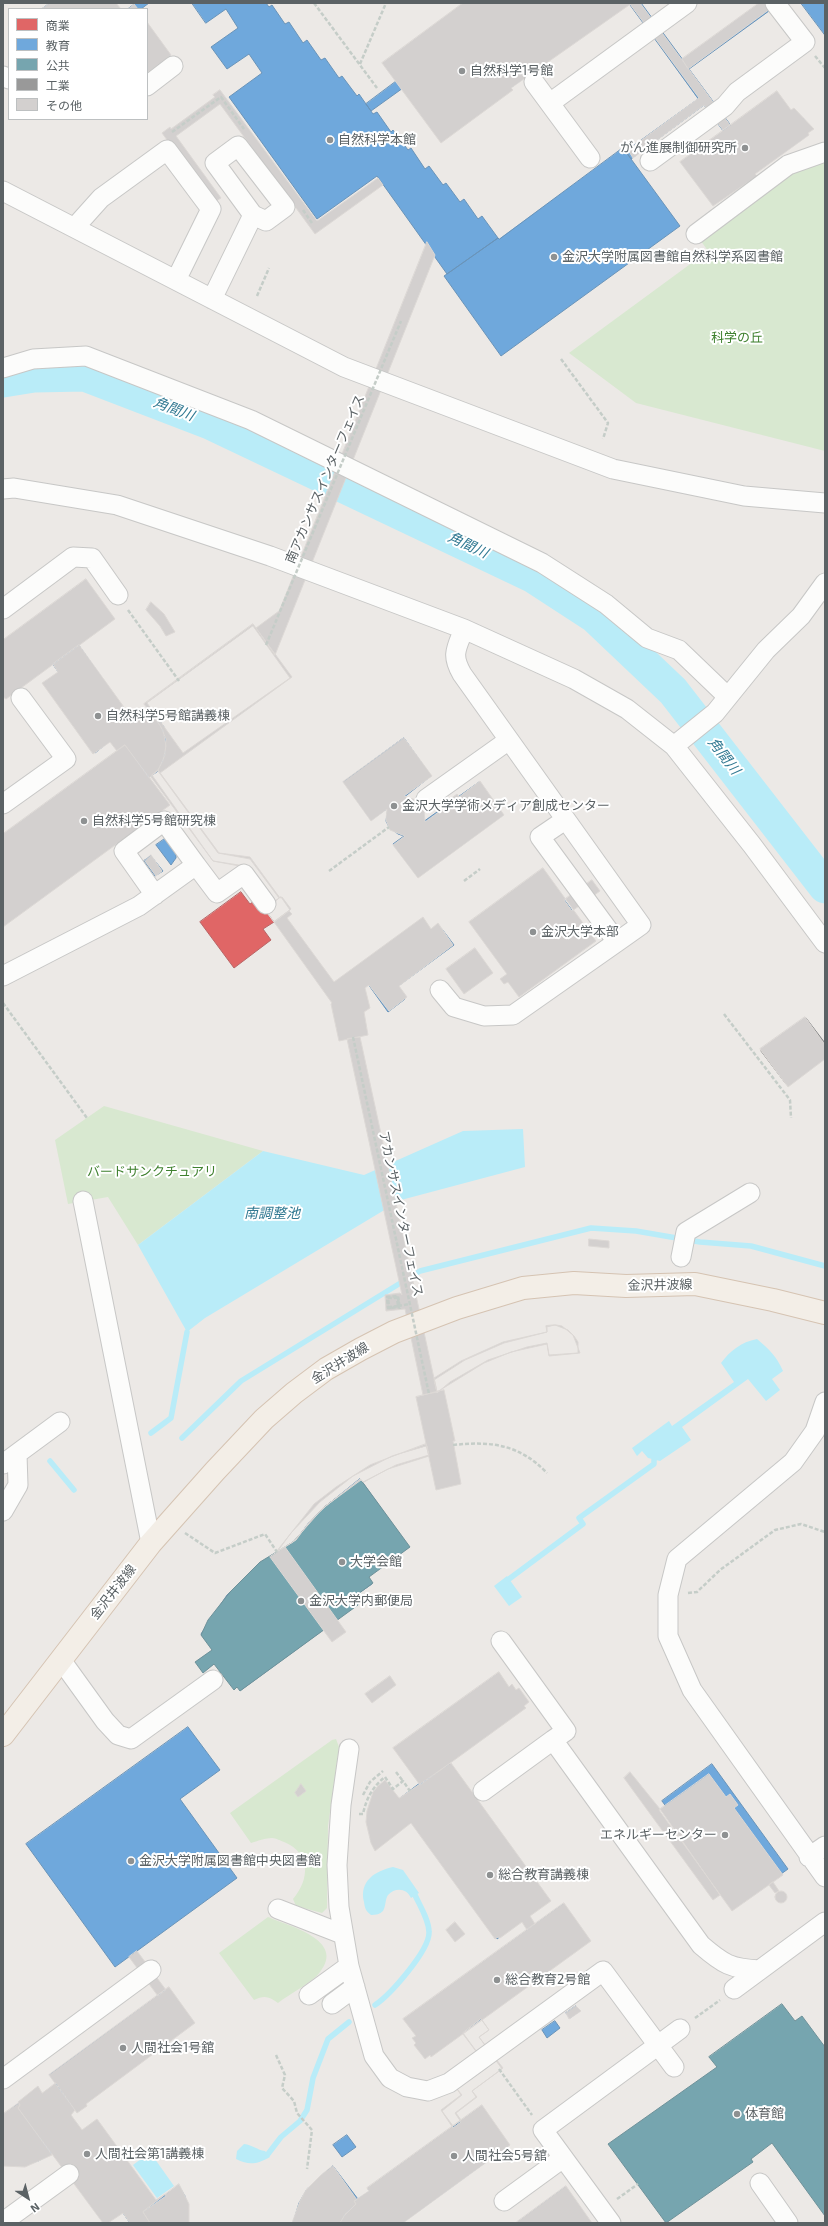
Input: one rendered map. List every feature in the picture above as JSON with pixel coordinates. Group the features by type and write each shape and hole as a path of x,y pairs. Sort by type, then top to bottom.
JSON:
{"main road":[{"name":"金沢井波線","path":"3,1735 151,1543 264,1419 294,1393 326,1369 360,1349 394,1332 457,1308 523,1288 567,1284 626,1286 695,1284 773,1300 825,1313"}],"street":[{"path":"550,103 687,3"},
{"path":"650,161 725,106 737,92 805,42 775,3"},
{"path":"148,85 173,66"},
{"path":"534,82 590,158"},
{"path":"75,227 101,198 166,150 211,209 176,280"},
{"path":"696,234 788,165 825,152"},
{"path":"3,191 344,367 613,469 744,496 825,503"},
{"path":"212,299 253,215"},
{"path":"3,368 33,359 86,356 251,420 542,563 606,604 647,638 679,650 728,697"},
{"path":"3,488 14,488 117,505 270,556 464,630 574,679 627,709 674,746 752,845 825,943"},
{"path":"3,609 73,557 92,558 118,595"},
{"path":"674,746 715,713 766,650 801,616 825,583"},
{"path":"801,616 825,607"},
{"path":"440,990 454,1007 484,1016 513,1015 641,925 565,820 455,662 454,653 464,630"},
{"path":"3,804 66,758 21,698"},
{"path":"426,799 509,740"},
{"path":"565,820 540,837 617,942"},
{"path":"156,894 124,851 164,821 216,893 244,874 266,904"},
{"path":"3,976 139,906 196,865"},
{"path":"682,1254 686,1232 750,1193"},
{"path":"83,1201 151,1543"},
{"path":"825,1402 815,1431 793,1462 676,1559 668,1595 668,1636 692,1690 825,1877"},
{"path":"3,1511 18,1485 10,1459 60,1422"},
{"path":"483,1791 566,1731 501,1641"},
{"path":"61,1660 105,1721 118,1735 131,1739 212,1680"},
{"path":"553,1740 701,1945 718,1960 739,1969 760,1970"},
{"path":"349,1749 340,1814 337,1865 342,1934 349,1966 374,2056 390,2078 407,2087 428,2091 449,2083 603,1971 674,2067"},
{"path":"809,1856 825,1846"},
{"path":"278,1909 342,1934"},
{"path":"734,1989 825,1922"},
{"path":"309,1995 349,1966"},
{"path":"3,2079 151,1970"},
{"path":"332,2004 355,1987"},
{"path":"607,2217 543,2130 680,2029"},
{"path":"504,2201 563,2158"},
{"path":"3,2222 69,2174"},
{"path":"760,2183 788,2223"}],"path":[{"path":"314,3 377,88"},
{"path":"360,64 386,3"},
{"path":"257,296 270,268"},
{"name":"南アカンサスインターフェイス","path":"266,645 402,321"},
{"path":"561,358 608,423 603,439"},
{"path":"118,595 179,680"},
{"path":"329,871 389,826"},
{"path":"464,881 480,869"},
{"path":"3,1003 87,1118"},
{"path":"724,1014 790,1100 792,1118"},
{"name":"アカンサスインターフェイス","path":"354,1037 429,1394"},
{"path":"400,1310 398,1296 387,1297 388,1308 399,1307 398,1297 388,1298 389,1308 398,1306 397,1298 388,1298 389,1307 398,1306 410,1304"},
{"path":"453,1445 484,1443 507,1446 529,1457 547,1473"},
{"path":"668,1595 697,1592 720,1570 775,1530 801,1524 825,1532"},
{"path":"186,1533 215,1553 265,1534 277,1552"},
{"path":"361,1797 370,1782 383,1771"},
{"path":"396,1772 410,1790"},
{"path":"340,1814 364,1814 365,1804 373,1788 385,1777 393,1789 403,1781"},
{"path":"680,2029 734,1989"},
{"path":"488,2054 543,2130"},
{"path":"276,2055 285,2076 282,2088 294,2101 297,2114 312,2130 307,2169"},
{"path":"607,2217 638,2184"}],"green space":[{"name":"科学の丘","path":"825,152 825,451 636,403 569,353 708,251 696,234"},
{"name":"バードサンクチュアリ","path":"104,1106 263,1151 138,1245 108,1197 68,1204 55,1140"},
{"path":"336,1739 339,1747 328,1826 327,1908 322,1913 296,1906 293,1899 303,1883 305,1875 305,1867 299,1853 293,1847 274,1838 251,1843 230,1813 332,1740"},
{"path":"268,1917 312,1936 321,1943 326,1951 326,1961 317,1976 278,2003 266,1997 261,1997 254,2000 219,1953"}],"water":[{"name":"南調整池","path":"523,1129 525,1167 401,1200 205,1318 187,1332 138,1245 263,1151 364,1175 463,1131"},
{"path":"757,1339 772,1354 783,1371 772,1379 780,1390 766,1401 748,1379 682,1427 691,1440 660,1461 648,1458 642,1451 637,1456 632,1448 669,1421 672,1426 734,1382 721,1363 736,1348 746,1342"},
{"path":"507,1576 522,1597 509,1606 494,1586"},
{"path":"393,1867 403,1870 419,1893 411,1898 407,1892 401,1890 391,1892 387,1897 383,1911 378,1914 371,1915 366,1910 364,1902 363,1895 366,1883 380,1871"},
{"path":"244,2144 265,2151 270,2157 253,2163 245,2163 236,2159 237,2151"},
{"path":"150,2152 174,2186 157,2198 133,2165"}],"building: 商業":[{"path":"241,892 250,904 257,899 274,922 263,929 271,940 234,968 200,922"}],"building: 教育":[{"path":"50,3 115,3 118,8 43,8"},
{"path":"136,3 149,3 142,8 129,8"},
{"name":"自然科学本館","path":"192,3 266,3 269,7 272,5 285,24 289,22 303,43 307,40 321,60 325,58 339,78 342,76 357,96 359,94 373,114 377,112 391,132 393,130 408,150 411,148 425,169 429,166 443,185 446,183 460,202 464,199 478,219 482,216 498,238 447,274 377,176 317,219 229,97 262,73 249,54 227,69 211,47 238,28 226,9 206,23"},
{"name":"自然科学1号館","path":"466,3 626,3 441,139 385,63"},
{"path":"629,3 641,3 683,60 762,3 780,3 689,69 732,127 724,132 704,105 631,159 626,151 698,99"},
{"path":"801,3 825,3 825,35"},
{"path":"148,25 170,56 148,71"},
{"path":"398,80 403,88 371,111 366,104"},
{"name":"がん進展制御研究所","path":"776,94 790,113 794,110 800,120 803,118 810,128 806,132 808,135 712,203 683,162"},
{"name":"金沢大学附属図書館自然科学系図書館","path":"623,148 680,226 501,356 444,276 498,238 499,239"},
{"path":"87,582 113,618 5,697 3,695 3,643"},
{"name":"自然科学5号館講義棟","path":"78,644 133,722 151,709 164,727 168,744 165,762 158,771 147,779 125,748 120,752 111,740 95,753 44,684 59,673 52,663"},
{"name":"金沢大学学術メディア創成センター","path":"404,738 431,776 403,798 415,800 423,795 429,805 423,809 423,822 479,782 503,815 418,877 393,844 404,836 398,834 389,827 386,821 388,808 371,820 344,782"},
{"name":"自然科学5号館研究棟","path":"125,748 166,805 3,923 3,836"},
{"path":"166,838 176,854 176,858 171,865 156,845"},
{"path":"151,856 163,871 155,876 144,861"},
{"name":"金沢大学本部","path":"543,871 594,940 518,994 505,977 508,974 471,923"},
{"path":"442,929 454,945 397,987 405,999 388,1012 368,984"},
{"name":"大学会館","path":"360,1479 409,1547 367,1577 372,1584 353,1597 357,1605 337,1619 285,1547 296,1540 310,1521 326,1506"},
{"path":"270,1557 323,1630 241,1690 238,1685 234,1688 215,1663 203,1672 196,1662 213,1650 201,1634 227,1595 255,1567"},
{"path":"497,1675 508,1689 512,1687 515,1692 519,1690 527,1702 522,1706 524,1708 420,1783 396,1749"},
{"name":"金沢大学附属図書館中央図書館","path":"188,1727 220,1770 180,1799 237,1878 115,1967 26,1844"},
{"name":"総合教育講義棟","path":"448,1762 548,1901 528,1915 535,1926 529,1930 522,1920 497,1939 411,1820 375,1849 371,1841 368,1813 379,1787 385,1783 397,1800"},
{"name":"エネルギーセンター","path":"712,1764 788,1869 738,1905 662,1801"},
{"name":"総合教育2号館","path":"563,1905 588,1941 432,2055 430,2052 425,2056 414,2038 418,2036 406,2019"},
{"name":"人間社会1号舘","path":"167,1990 192,2023 75,2109 50,2075"},
{"path":"576,2006 580,2011 570,2018 566,2013"},
{"path":"555,2021 560,2028 547,2038 542,2030"},
{"name":"人間社会第1講義棟","path":"57,2084 75,2109 67,2114 82,2134 97,2122 155,2202 179,2186 185,2196 188,2208 187,2223 130,2223 121,2210 104,2223 53,2153 38,2161 22,2165 3,2165 3,2116 37,2088 42,2095"},
{"name":"人間社会5号舘","path":"480,2108 508,2146 402,2223 376,2223 358,2199 370,2191 368,2189"},
{"path":"347,2135 356,2147 342,2157 333,2145"},
{"path":"333,2166 376,2223 293,2223 299,2203 307,2189"},
{"path":"565,2188 590,2223 519,2222"}],"building: 公共":[{"path":"361,1480 410,1547 369,1577 373,1583 354,1597 358,1605 240,1691 237,1687 234,1690 214,1664 203,1673 195,1662 212,1650 201,1635 208,1620 230,1592 260,1562 293,1542 323,1508"},
{"name":"体育館","path":"782,2004 795,2021 802,2016 825,2047 825,2216 772,2143 751,2159 753,2162 666,2223 608,2144 717,2067 709,2057"}],"building: 工業":[{"path":"806,1018 825,1043 825,1054 786,1084 761,1051"}],"building: その他":[{"path":"50,3 116,3 120,8 43,8"},
{"name":"自然科学1号館","path":"463,3 632,3 511,88 513,90 441,143 382,63"},
{"path":"640,3 730,125 723,130 704,105 633,158 628,150 699,98 630,4"},
{"path":"759,3 778,3 688,69 682,59"},
{"path":"134,4 137,8 130,8"},
{"path":"148,23 171,55 148,72"},
{"path":"220,90 317,221 378,178 383,185 315,234 220,104 176,136 221,198 213,203 162,133 170,127 171,129 215,97 213,95"},
{"name":"がん進展制御研究所","path":"777,91 791,110 794,108 814,129 808,133 809,135 755,174 757,176 713,206 680,162"},
{"path":"427,242 435,255 275,655 256,628 279,611"},
{"path":"86,579 115,619 6,699 3,697 3,640"},
{"path":"151,602 164,614 175,632 166,636 160,626 146,610"},
{"path":"253,624 292,677 160,773 158,770 165,755 166,739 160,725 144,704"},
{"path":"253,626 290,678 183,753 147,703"},
{"name":"自然科学5号館講義棟","path":"79,645 134,721 149,710 163,730 166,746 163,761 158,770 149,778 125,745 117,751 110,742 93,754 42,683 58,672 53,664"},
{"name":"金沢大学学術メディア創成センター","path":"404,738 432,776 404,796 416,800 423,795 431,805 424,810 425,822 451,803 449,800 457,794 459,797 480,781 504,815 418,878 393,845 405,836 390,830 386,820 387,809 371,821 343,782"},
{"name":"自然科学5号館研究棟","path":"125,745 170,805 3,927 3,834"},
{"path":"158,770 219,853 250,857 280,898 282,897 291,909 274,922 264,909 245,866 213,861 151,777"},
{"path":"158,771 218,853 250,859 279,898 272,904 245,867 213,861 152,775"},
{"path":"151,855 162,871 156,876 145,861"},
{"name":"金沢大学本部","path":"543,868 596,941 519,997 508,982 504,984 500,979 507,974 469,922"},
{"path":"592,880 600,891 572,911 564,900"},
{"path":"281,897 290,910 274,922 265,909"},
{"path":"289,911 292,914 287,918 334,982 423,917 431,929 438,923 453,945 399,986 407,997 389,1011 369,985 365,988 370,1008 364,1012 368,1035 339,1041 332,1003 274,922"},
{"path":"475,948 493,973 464,994 446,969"},
{"path":"805,1017 825,1045 825,1059 788,1087 760,1049"},
{"path":"360,1037 437,1392 423,1395 405,1309 386,1311 385,1295 400,1293 402,1295 347,1039"},
{"path":"589,1239 609,1241 609,1248 589,1246"},
{"path":"555,1325 568,1330 573,1335 580,1353 549,1356 547,1344 511,1352 484,1363 437,1392 434,1378 461,1361 503,1342 547,1332 546,1326"},
{"path":"556,1325 562,1326 574,1336 578,1342 578,1353 549,1355 547,1343 527,1347 488,1360 450,1382 437,1393 434,1380 465,1360 504,1343 547,1332 547,1327"},
{"path":"444,1390 455,1441 453,1441 461,1484 436,1490 416,1397"},
{"path":"426,1444 429,1456 388,1469 364,1482 361,1480 323,1508 293,1542 276,1552 314,1504 336,1487 370,1465"},
{"path":"427,1446 429,1455 396,1465 363,1482 360,1479 310,1521 296,1540 277,1552 291,1533 320,1502 353,1476 392,1456"},
{"path":"285,1547 346,1632 332,1642 270,1557"},
{"path":"499,1672 509,1687 512,1684 516,1690 519,1688 529,1702 524,1706 526,1708 420,1785 393,1748"},
{"path":"390,1676 396,1685 372,1703 365,1694"},
{"name":"総合教育講義棟","path":"451,1763 551,1901 530,1916 535,1924 527,1930 522,1922 500,1938 498,1937 495,1939 411,1823 375,1851 371,1843 366,1822 367,1811 373,1792 378,1786 385,1780 399,1798"},
{"path":"630,1772 660,1809 720,1895 713,1900 624,1778"},
{"name":"エネルギーセンター","path":"709,1774 726,1797 730,1794 738,1805 734,1808 783,1875 732,1911 659,1810"},
{"path":"301,1784 306,1791 298,1797 295,1793"},
{"path":"773,1882 779,1891 775,1893 769,1885"},
{"path":"783,1891 786,1892 786,1902 779,1903 776,1902 775,1895 776,1892"},
{"name":"総合教育2号館","path":"564,1903 591,1941 431,2057 430,2055 425,2059 414,2045 416,2043 412,2038 416,2036 403,2019"},
{"path":"455,1922 465,1934 455,1942 446,1930"},
{"path":"137,1951 166,1990 158,1996 129,1957"},
{"name":"人間社会1号舘","path":"169,1987 195,2023 86,2104 87,2106 77,2113 49,2075"},
{"path":"576,2006 581,2011 569,2019 566,2013"},
{"path":"481,2019 489,2030 479,2037 502,2069 472,2091 476,2097 455,2113 461,2122 453,2128 441,2110 461,2095 457,2089 488,2067 463,2033"},
{"path":"482,2020 489,2030 479,2037 503,2068 472,2091 477,2097 456,2113 461,2120 453,2126 442,2111 462,2095 457,2089 487,2066 463,2034"},
{"name":"人間社会第1講義棟","path":"56,2083 75,2110 71,2115 82,2130 97,2119 156,2200 165,2194 166,2196 143,2212 150,2223 130,2223 123,2213 108,2223 103,2223 18,2108 20,2105 18,2102 38,2086 42,2093"},
{"path":"19,2103 20,2105 18,2108 52,2155 25,2167 3,2166 3,2114"},
{"name":"人間社会5号舘","path":"482,2105 510,2145 403,2223 340,2223 345,2215 356,2204 354,2201 369,2191 367,2188"},
{"path":"333,2166 357,2200 354,2201 356,2204 345,2214 340,2223 292,2223 300,2201 306,2190 321,2175"},
{"path":"179,2184 189,2204 189,2223 150,2223 143,2212"},
{"path":"566,2186 592,2223 517,2222"}],"waterway":[{"name":"角間川","path":"3,381 34,376 85,375 210,423 532,576 595,617 673,691 825,887"},
{"path":"182,1438 241,1381 420,1271 591,1228 636,1231 700,1242 751,1246 825,1266"},
{"path":"151,1433 171,1418 187,1332"},
{"path":"509,1579 583,1524 579,1518 654,1464 654,1460"},
{"path":"50,1461 74,1490"},
{"path":"375,2005 382,2000 408,1972 428,1940 428,1923 415,1895"},
{"path":"268,2154 281,2137 300,2121 307,2110 313,2078 328,2039 349,2022"}],"place":[{"name":"自然科学1号館","path":"462,71"},
{"name":"自然科学本館","path":"330,140"},
{"name":"がん進展制御研究所","path":"745,148"},
{"name":"金沢大学附属図書館自然科学系図書館","path":"554,257"},
{"name":"自然科学5号館講義棟","path":"98,716"},
{"name":"金沢大学学術メディア創成センター","path":"394,806"},
{"name":"自然科学5号館研究棟","path":"84,821"},
{"name":"金沢大学本部","path":"533,932"},
{"name":"大学会館","path":"342,1562"},
{"name":"金沢大学内郵便局","path":"301,1601"},
{"name":"エネルギーセンター","path":"725,1835"},
{"name":"金沢大学附属図書館中央図書館","path":"131,1861"},
{"name":"総合教育講義棟","path":"490,1875"},
{"name":"総合教育2号館","path":"497,1980"},
{"name":"人間社会1号舘","path":"123,2048"},
{"name":"体育館","path":"737,2114"},
{"name":"人間社会第1講義棟","path":"87,2154"},
{"name":"人間社会5号舘","path":"454,2156"}]}
